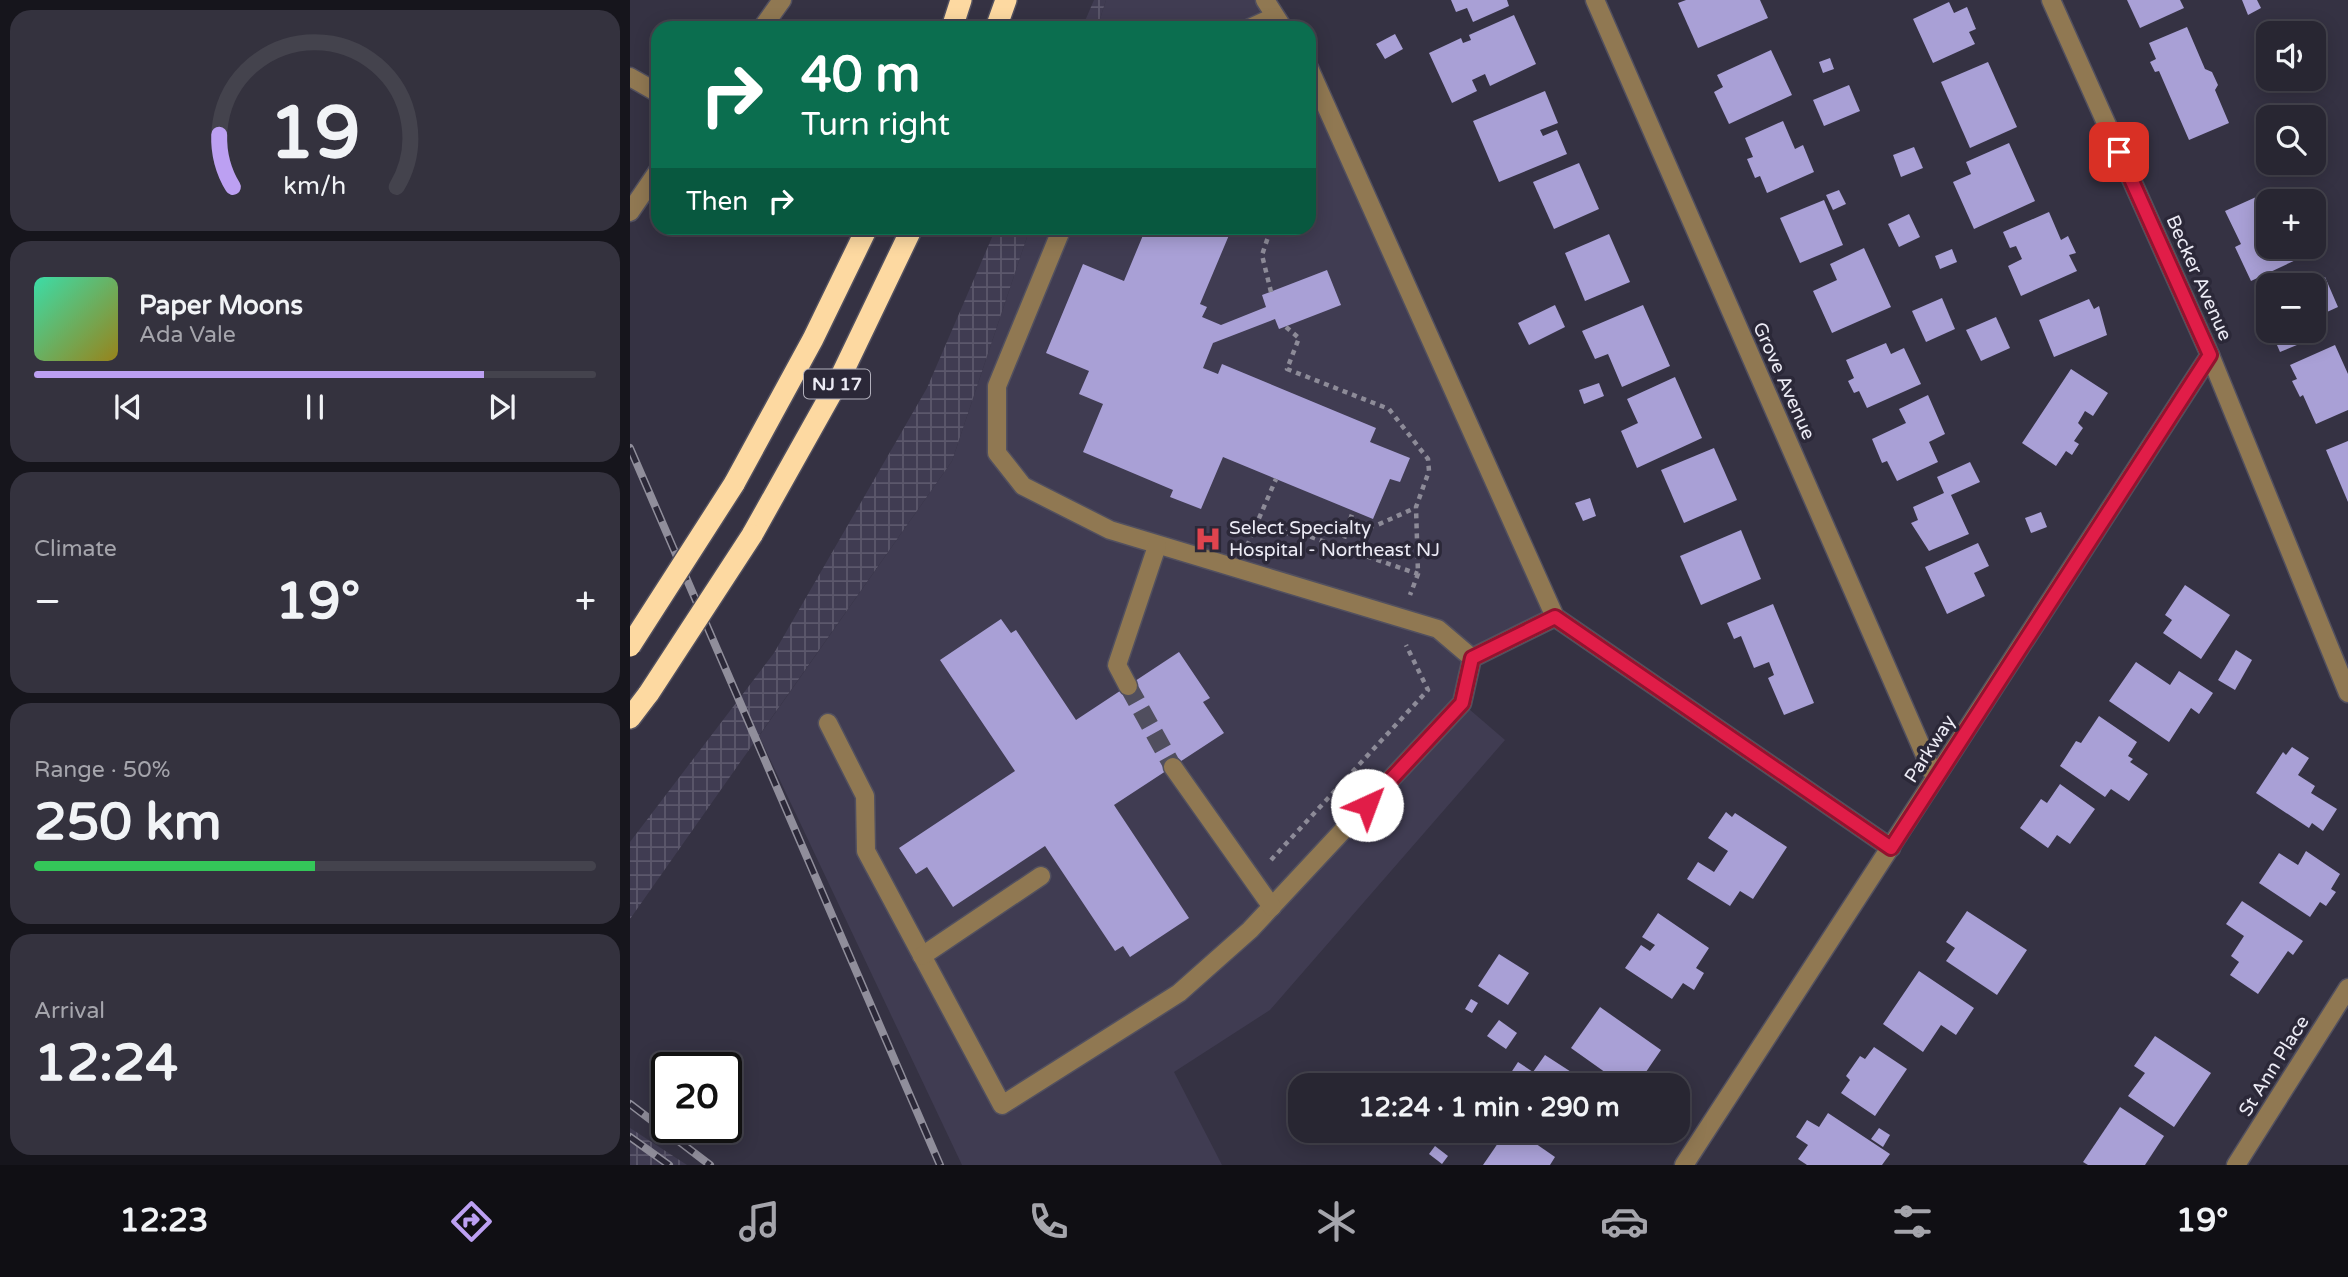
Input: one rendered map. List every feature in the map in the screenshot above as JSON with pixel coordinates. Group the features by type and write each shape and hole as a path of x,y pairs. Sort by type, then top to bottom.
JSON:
{"highway":[{"path":"954,21 961,0"},
{"path":"998,21 1006,0"},
{"name":"NJ 17","path":"630,646 734,484 813,339 864,235"},
{"name":"NJ 17","path":"630,718 752,535 839,378 909,235"}],"street":[{"path":"767,21 782,0"},
{"path":"1265,0 1277,21"},
{"name":"Grove Avenue","path":"1595,0 1936,778"},
{"name":"Becker Avenue","path":"2051,0 2210,355 2348,693"},
{"path":"630,78 651,89"},
{"path":"1316,84 1555,617 1891,848"},
{"path":"630,212 651,181"},
{"path":"1059,235 997,386 998,453 1023,486 1110,530 1438,629 1472,658"},
{"name":"Parkway","path":"1684,1165 2210,355"},
{"path":"1128,686 1117,665 1157,546"},
{"path":"1472,658 1555,617"},
{"path":"828,723 865,796 866,852 1002,1105 1179,993 1272,907 1462,703 1472,658"},
{"path":"1173,767 1272,907"},
{"path":"922,956 1041,876"},
{"name":"St Ann Place","path":"2236,1165 2348,989"}],"path":[{"path":"1269,235 1262,255 1271,292"},
{"path":"1253,880 1428,690 1406,651 1406,620 1418,574 1416,507 1429,471 1428,459 1389,409 1287,369 1299,338 1286,327"},
{"path":"1237,570 1276,479"},
{"path":"1349,524 1375,526 1416,507"},
{"path":"1341,548 1353,511"},
{"path":"1286,535 1288,529 1418,574"}],"shaded area":[{"path":"1094,0 1106,0 1099,21 1085,21"},
{"path":"1106,0 1265,0 1278,21 1099,21"},
{"name":"Select Specialty Hospital - Northeast NJ","path":"1316,84 1555,617 1472,658 1462,703 1505,740 1270,1010 1174,1072 1222,1165 962,1165 759,736 952,461 1028,235 1316,235"},
{"path":"993,235 1028,235 952,461 630,919 630,842 774,653 927,388"},
{"path":"630,1128 687,1165 630,1165"}],"building":[{"path":"1451,0 1507,0 1509,6 1473,22 1467,8 1456,12"},
{"path":"1686,0 1760,0 1768,18 1698,48 1678,3"},
{"path":"2127,0 2180,0 2184,8 2140,28"},
{"path":"2242,0 2257,0 2261,8 2248,15"},
{"path":"1949,2 1954,13 1967,7 1976,29 1969,32 1975,44 1933,63 1913,19"},
{"path":"1514,15 1536,64 1490,86 1485,74 1472,80 1477,91 1452,103 1429,53 1461,38 1463,43 1471,40 1469,35"},
{"path":"2187,27 2205,69 2212,72 2218,85 2215,90 2229,123 2189,140 2159,71 2155,72 2150,62 2156,59 2149,43"},
{"path":"1395,34 1403,49 1385,59 1376,44"},
{"path":"1771,50 1792,95 1729,124 1714,92 1723,87 1717,75"},
{"path":"1830,58 1834,69 1823,73 1819,62"},
{"path":"1988,62 2017,127 1970,148 1941,82"},
{"path":"1849,85 1860,111 1824,126 1813,100"},
{"path":"1545,91 1558,123 1540,130 1543,136 1557,130 1567,154 1499,182 1473,121"},
{"path":"1783,121 1795,149 1803,145 1814,172 1767,193 1760,176 1755,178 1747,159 1753,157 1745,138"},
{"path":"2009,143 2035,201 1974,229 1953,182 1971,174 1966,162"},
{"path":"1914,147 1923,168 1901,177 1893,155"},
{"path":"1579,163 1599,209 1554,229 1533,182"},
{"path":"1839,190 1846,204 1833,210 1826,195"},
{"path":"2256,197 2256,259 2298,259 2268,273 2256,273 2256,279 2251,281 2235,247 2241,244 2225,211"},
{"path":"1824,200 1843,245 1800,263 1780,218"},
{"path":"2049,212 2061,240 2068,236 2076,253 2069,255 2077,271 2021,296 2008,266 2022,259 2016,246 2010,248 2003,232"},
{"path":"1909,214 1920,237 1899,247 1888,224"},
{"path":"1609,234 1630,282 1585,301 1565,253"},
{"path":"1143,235 1229,235 1200,304 1207,307 1202,317 1221,325 1266,307 1262,295 1327,270 1341,305 1279,329 1275,319 1213,343 1203,368 1218,374 1222,364 1376,428 1370,442 1410,458 1400,482 1390,479 1373,519 1223,457 1201,509 1170,497 1173,490 1083,452 1103,404 1079,394 1089,371 1046,353 1083,264 1124,281"},
{"path":"1864,248 1891,307 1832,333 1813,291 1837,280 1830,264"},
{"path":"1952,249 1957,262 1940,269 1935,256"},
{"path":"2326,279 2338,307 2326,312"},
{"path":"1942,298 1955,329 1926,342 1912,311"},
{"path":"2089,299 2094,309 2099,306 2107,335 2054,357 2039,320"},
{"path":"1555,305 1565,327 1529,345 1518,323"},
{"path":"1643,305 1670,366 1622,387 1608,354 1595,359 1582,331"},
{"path":"1996,317 2010,348 1981,361 1966,330"},
{"path":"1886,343 1891,354 1904,348 1921,384 1867,408 1859,391 1854,393 1848,381 1854,378 1846,360"},
{"path":"2276,343 2302,343 2280,352"},
{"path":"2335,345 2348,374 2348,410 2316,424 2303,395 2300,397 2292,381 2297,379 2290,365"},
{"path":"2071,369 2108,393 2093,416 2085,411 2078,423 2083,428 2074,441 2079,444 2072,455 2066,451 2056,466 2022,443"},
{"path":"1675,377 1702,438 1637,468 1621,431 1638,423 1627,399"},
{"path":"1599,383 1604,396 1584,404 1579,390"},
{"path":"1928,395 1945,434 1929,442 1938,462 1897,481 1887,461 1882,463 1872,439 1906,423 1899,409"},
{"path":"2348,441 2348,502 2326,450"},
{"path":"1714,448 1737,500 1684,523 1661,470"},
{"path":"1970,462 1980,482 1951,495 1969,534 1929,551 1911,523 1918,520 1913,507 1944,493 1937,477"},
{"path":"1590,498 1596,516 1583,521 1575,503"},
{"path":"2041,512 2047,527 2031,533 2025,518"},
{"path":"1741,530 1761,579 1701,605 1680,556"},
{"path":"1978,543 1989,566 1974,573 1985,596 1947,614 1925,567"},
{"path":"2185,585 2230,615 2201,659 2163,633 2172,620 2165,615"},
{"path":"1773,604 1814,703 1784,715 1768,678 1774,675 1769,662 1754,668 1741,636 1734,639 1727,623"},
{"path":"1001,619 1011,633 1016,630 1076,720 1179,652 1210,698 1203,702 1224,733 1114,805 1189,918 1130,957 1123,946 1115,951 1045,846 953,907 927,867 916,874 899,848 1015,771 940,660"},
{"path":"2236,650 2252,660 2235,690 2218,680"},
{"path":"2136,662 2170,685 2179,671 2213,693 2199,714 2191,708 2169,742 2109,701"},
{"path":"2099,716 2137,742 2128,756 2133,759 2130,762 2148,774 2129,801 2111,789 2105,797 2060,766 2076,741 2081,743"},
{"path":"2292,747 2309,758 2298,775 2315,786 2311,793 2337,809 2323,831 2312,823 2309,828 2256,793 2283,752 2286,755"},
{"path":"2060,784 2095,809 2070,844 2057,835 2048,848 2020,828 2041,799 2047,803"},
{"path":"1726,812 1732,817 1735,813 1787,847 1753,899 1740,891 1730,906 1687,879 1698,862 1714,872 1728,851 1708,838"},
{"path":"2306,851 2340,874 2331,889 2336,892 2326,906 2320,902 2310,917 2259,883 2279,853 2298,865"},
{"path":"2242,901 2303,941 2293,955 2288,951 2258,994 2230,975 2239,962 2231,956 2244,936 2226,924"},
{"path":"1967,911 2027,950 1997,995 1946,961 1955,948 1946,942"},
{"path":"1658,913 1709,948 1696,968 1704,973 1694,990 1683,983 1672,999 1625,968 1641,945 1650,951 1655,945 1642,937"},
{"path":"1499,954 1529,973 1508,1005 1478,986"},
{"path":"1919,971 1974,1008 1956,1035 1941,1025 1923,1052 1883,1024"},
{"path":"1471,999 1478,1003 1472,1013 1465,1009"},
{"path":"1600,1007 1661,1050 1645,1073 1606,1073 1571,1048"},
{"path":"1499,1020 1517,1033 1506,1049 1487,1036"},
{"path":"2155,1036 2211,1073 2174,1127 2128,1096 2145,1073 2134,1066"},
{"path":"1874,1047 1907,1069 1875,1116 1841,1093 1850,1080 1846,1076 1860,1056 1865,1059"},
{"path":"1545,1055 1573,1073 1511,1073 1518,1062 1533,1072"},
{"path":"2120,1107 2164,1136 2145,1165 2088,1165 2083,1162"},
{"path":"1828,1113 1890,1154 1882,1165 1807,1165 1798,1159 1808,1145 1796,1137 1807,1120 1819,1127"},
{"path":"1879,1128 1890,1135 1883,1147 1871,1139"},
{"path":"1498,1143 1535,1143 1555,1157 1550,1165 1483,1165"},
{"path":"1435,1146 1448,1156 1442,1164 1429,1154"}],"tunnel":[{"path":"1128,686 1173,767"}],"railway":[{"path":"630,448 940,1165"},
{"path":"630,1104 710,1165"},
{"path":"630,1137 669,1165"}],"place":[{"name":"Select Specialty Hospital - Northeast NJ","path":"1208,539"}],"route":[{"path":"1367,805 1462,703 1472,658 1555,617 1891,848 2210,355 2119,152"}]}
